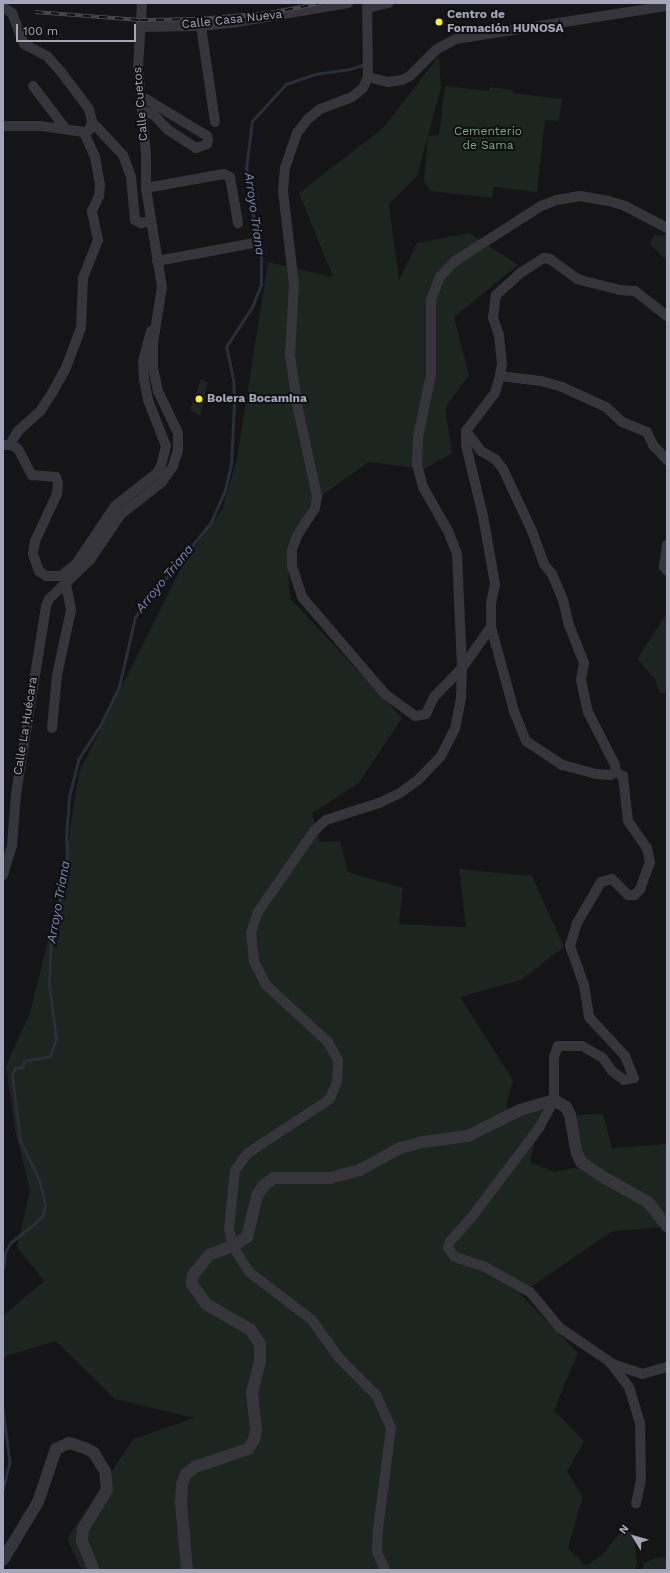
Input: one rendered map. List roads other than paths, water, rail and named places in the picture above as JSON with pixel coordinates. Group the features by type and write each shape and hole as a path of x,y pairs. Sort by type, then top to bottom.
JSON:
{"street":[{"name":"Calle Cuetos","path":"142,3 138,67 146,188"},
{"name":"Calle Casa Nueva","path":"140,24 201,26 269,18 348,3"},
{"path":"388,3 367,6 368,77 363,88 352,97 320,109 307,120 297,134 286,168 284,191 294,284 290,355 298,409 317,496 315,508 296,536 292,550 292,566 302,597 335,633 362,669 406,711 415,716 426,714 434,697 462,668 491,627"},
{"path":"368,77 388,82 402,80 410,76 436,48 456,39 667,6"},
{"path":"3,7 12,13 24,44 48,57 89,109 92,122 123,155 131,177 135,220 141,223 151,221"},
{"path":"201,26 215,122"},
{"path":"32,86 65,128"},
{"path":"141,100 146,99 207,136 207,144 196,148 168,130 154,115 148,112 142,114"},
{"path":"3,126 65,128 84,132 89,130 92,122"},
{"path":"84,132 95,157 100,185 92,211 98,240 84,278 81,328 65,370 52,393 41,410 18,431 6,445 18,449 32,475 56,476 58,483 56,494 35,541 33,554 39,571 53,578 61,576 76,564 115,506 157,473 161,466 166,446 145,390 143,361 150,332 158,324"},
{"path":"146,188 224,174 230,177 238,223"},
{"name":"Calle La Ḥuécara","path":"3,876 12,845 16,794 45,610 49,599 66,585 90,560 121,514 162,482 173,466 179,446 178,433 158,391 153,367 154,342 158,324 162,287 146,188"},
{"path":"385,1570 377,1552 378,1529 391,1428 377,1396 339,1358 312,1320 249,1272 233,1246 229,1228 235,1170 248,1153 330,1099 337,1082 338,1060 328,1042 266,985 254,961 251,933 258,912 314,831 326,820 379,803 400,793 418,780 440,756 455,729 461,697 462,668 457,554 448,531 423,487 417,465 418,437 430,375 431,300 440,277 456,261 541,206 557,200 580,196 609,201 625,206 667,228"},
{"path":"157,261 254,243"},
{"path":"616,772 610,775 596,774 562,765 526,741 514,711 491,627 491,603 495,584 483,516 466,445 466,431 495,393 500,376 502,364 499,335 493,318 494,299 500,289 544,258 550,259 578,279 619,290 635,291 667,316"},
{"path":"500,376 524,381 541,381 562,387 606,407 622,422 647,432 653,445 667,460"},
{"path":"466,431 481,451 495,459 503,469 532,531 544,564 558,587 584,663 581,680 585,703 615,765 616,772"},
{"path":"667,545 664,567 667,571"},
{"name":"Calle La Ḥuécara","path":"52,728 57,675 71,610 66,585"},
{"path":"616,772 623,776 629,826 650,855 648,869 640,889 631,896 612,879 601,882 576,923 570,946 584,985 589,1017 625,1056 634,1078 624,1080 612,1071 602,1058 582,1046 558,1046 554,1056 554,1100 539,1128 471,1218 450,1241 448,1248 455,1257 485,1267 530,1292 560,1328 610,1362 642,1374 667,1367"},
{"path":"187,1570 181,1503 182,1484 186,1474 195,1467 248,1449 254,1440 256,1430 252,1393 260,1361 260,1344 251,1330 206,1304 192,1284 193,1275 200,1263 209,1255 233,1246 247,1237 257,1196 264,1185 274,1178 330,1178 360,1170 400,1148 423,1142 468,1136 520,1110 554,1100 566,1107 570,1115 577,1153 581,1162 605,1178 648,1202 667,1226"},
{"path":"610,1362 629,1388 640,1422 641,1480 636,1503"},
{"path":"3,1560 38,1502 56,1450 69,1443 81,1446 94,1454 105,1471 107,1490 83,1529 82,1541 94,1570"}],"waterway":[{"name":"Arroyo Triana","path":"3,1268 5,1253 10,1243 43,1215 45,1205 39,1180 20,1141 12,1075 15,1068 22,1067 24,1061 50,1056 56,1039 49,985 50,952 67,861 66,838 69,797 78,760 101,724 119,687 135,617 211,522 225,490 231,465 234,403 233,379 226,347 252,307 261,285 261,248 251,207 246,169 252,121 286,84 315,74 350,69 365,64"},
{"name":"Arroyo Triana","path":"3,1409 10,1462 3,1490"}],"railway":[{"path":"35,12 140,20 199,19 269,13 322,3"}],"place":[{"name":"Centro de Formación HUNOSA","path":"439,22"},
{"name":"Bolera Bocamina","path":"199,399"}],"park label":[{"name":"Cementerio de Sama","path":"488,139"}]}
